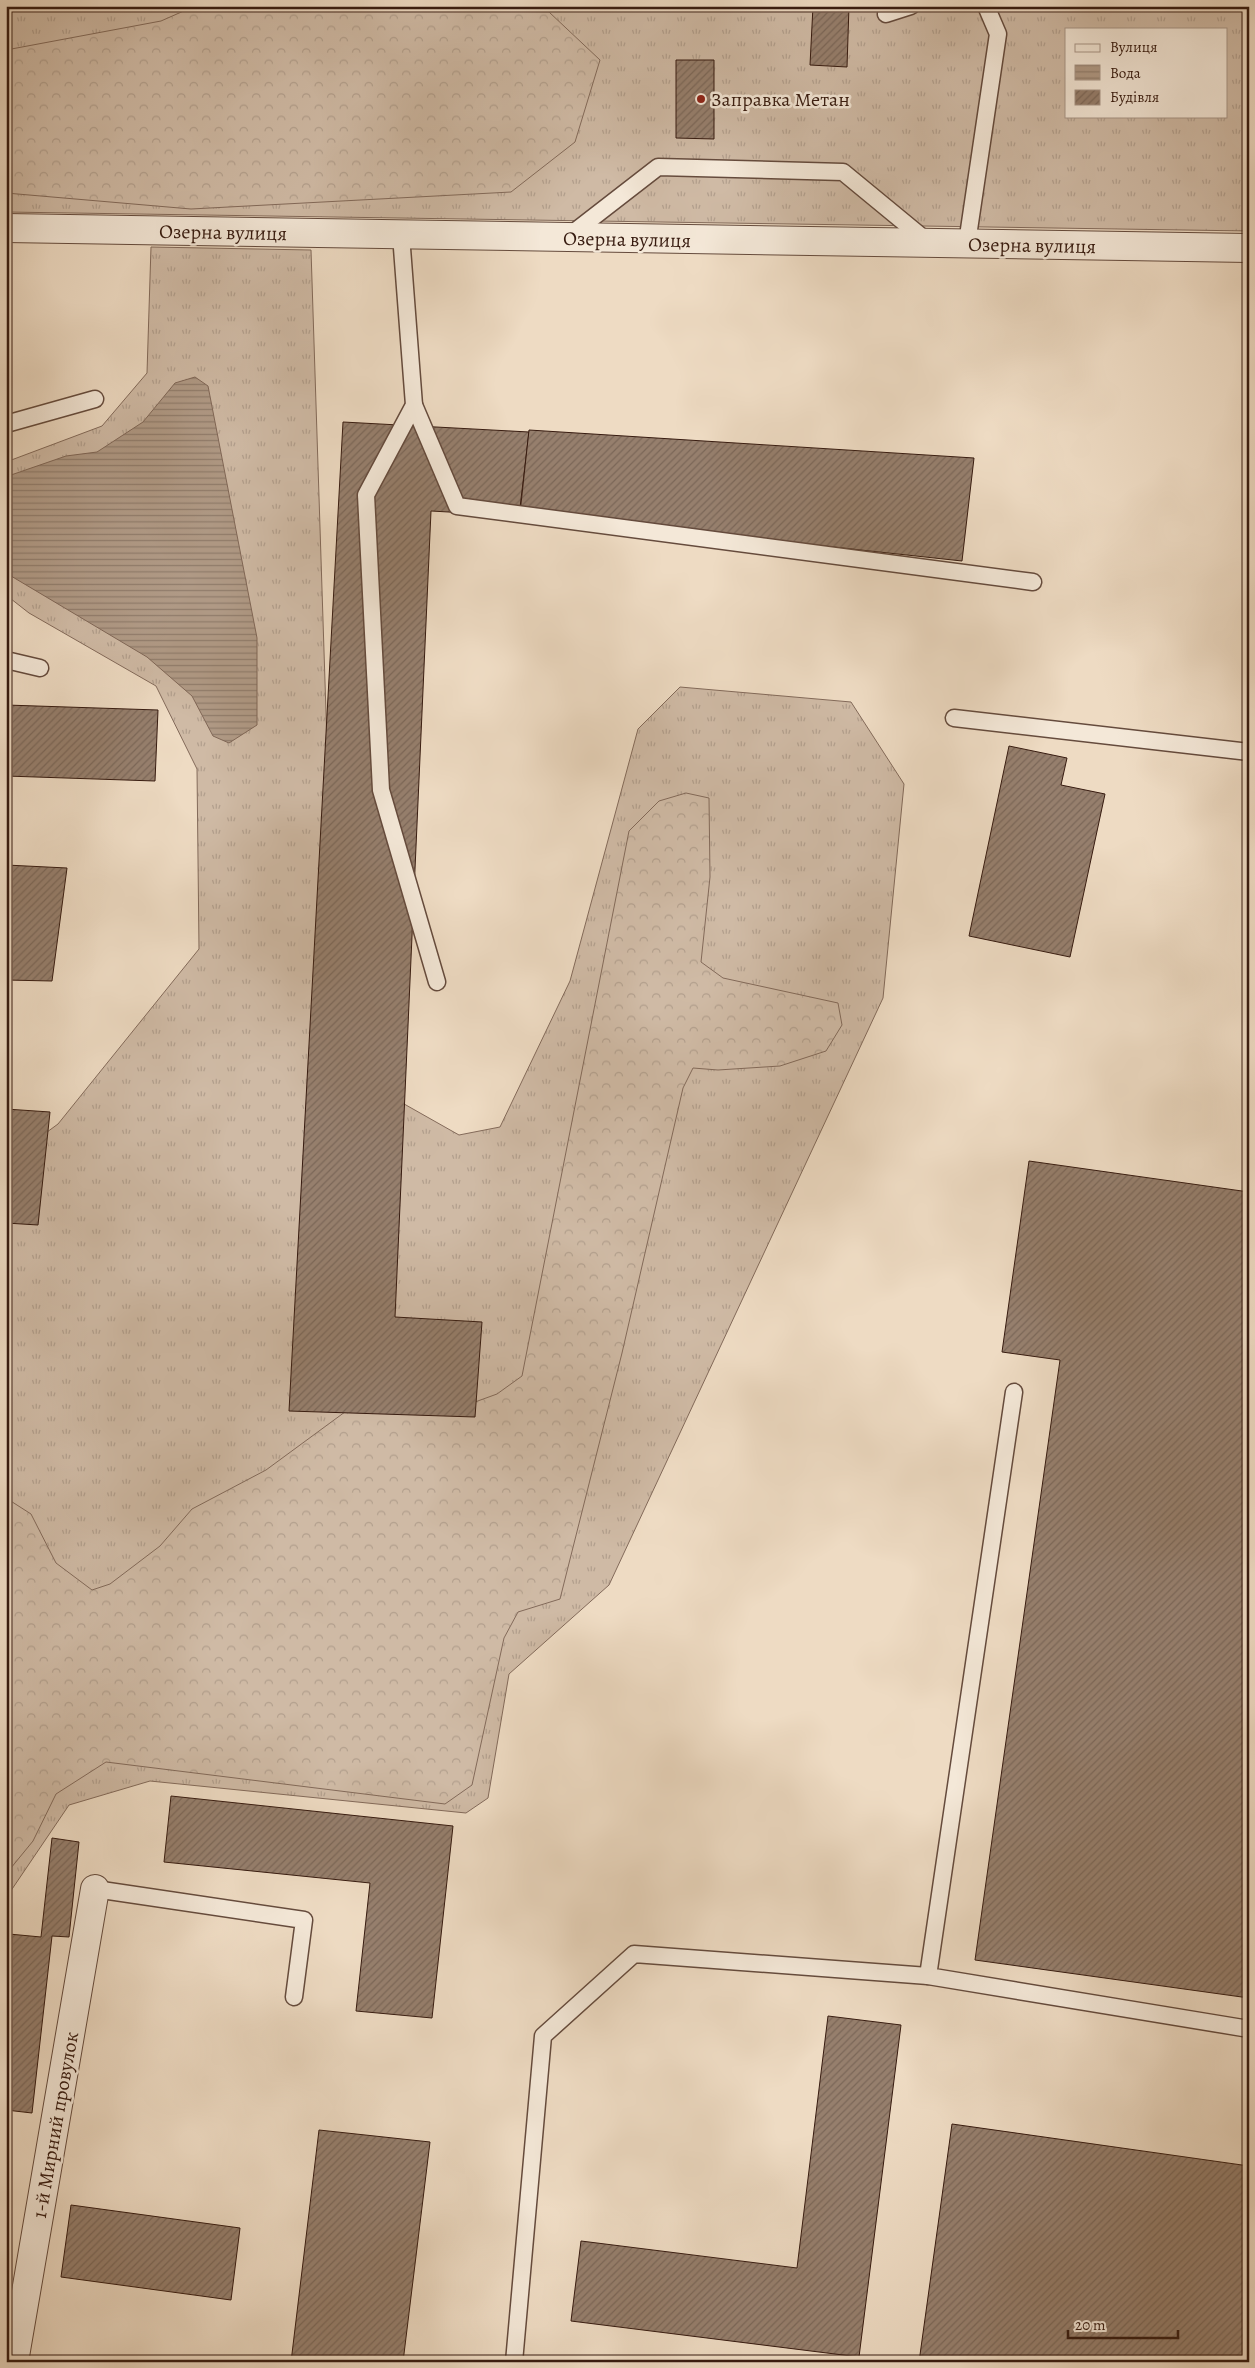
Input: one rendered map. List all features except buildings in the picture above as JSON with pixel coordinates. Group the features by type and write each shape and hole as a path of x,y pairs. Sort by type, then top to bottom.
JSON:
{"street":[{"name":"Озерна вулиця","path":"6,228 1249,248"},
{"name":"1-й Мирний провулок","path":"14,2362 95,1889"}],"lane":[{"path":"886,14 911,6"},
{"path":"968,244 998,34 986,6"},
{"path":"567,238 658,167 843,172 929,243"},
{"path":"401,235 414,405 457,506 1033,582"},
{"path":"6,424 95,399"},
{"path":"414,405 366,495 381,790 437,982"},
{"path":"6,660 40,668"},
{"path":"954,718 1249,752"},
{"path":"928,1976 1014,1392"},
{"path":"95,1889 304,1920 294,1997"},
{"path":"514,2362 543,2036 634,1954 928,1976 1249,2030"}],"green space":[{"path":"6,6 1249,6 1249,231 6,212"},
{"path":"195,6 440,6 454,10 549,12 600,60 575,142 511,192 191,209 6,193 6,50 161,21"},
{"path":"151,247 311,250 332,897 390,1096 459,1135 500,1127 570,981 638,729 680,687 851,702 904,784 883,998 609,1585 509,1674 488,1798 466,1813 150,1781 69,1805 6,1898 6,1162 58,1124 199,949 197,769 156,686 29,613 6,595 6,462 102,426 147,373"},
{"path":"686,793 709,798 710,877 701,962 723,978 838,1003 842,1025 826,1051 780,1066 718,1070 693,1068 683,1088 622,1353 560,1599 518,1612 504,1638 472,1785 445,1804 106,1762 56,1794 33,1841 6,1874 6,1498 31,1514 56,1563 92,1590 110,1584 160,1546 192,1509 266,1470 349,1409 475,1402 497,1394 522,1376 629,831 659,801"}],"water":[{"path":"195,377 208,386 257,638 257,725 229,743 213,736 192,696 147,657 6,573 6,482 11,475 66,456 97,452 143,422 175,383"}],"place":[{"name":"Заправка Метан","path":"701,99"}]}
